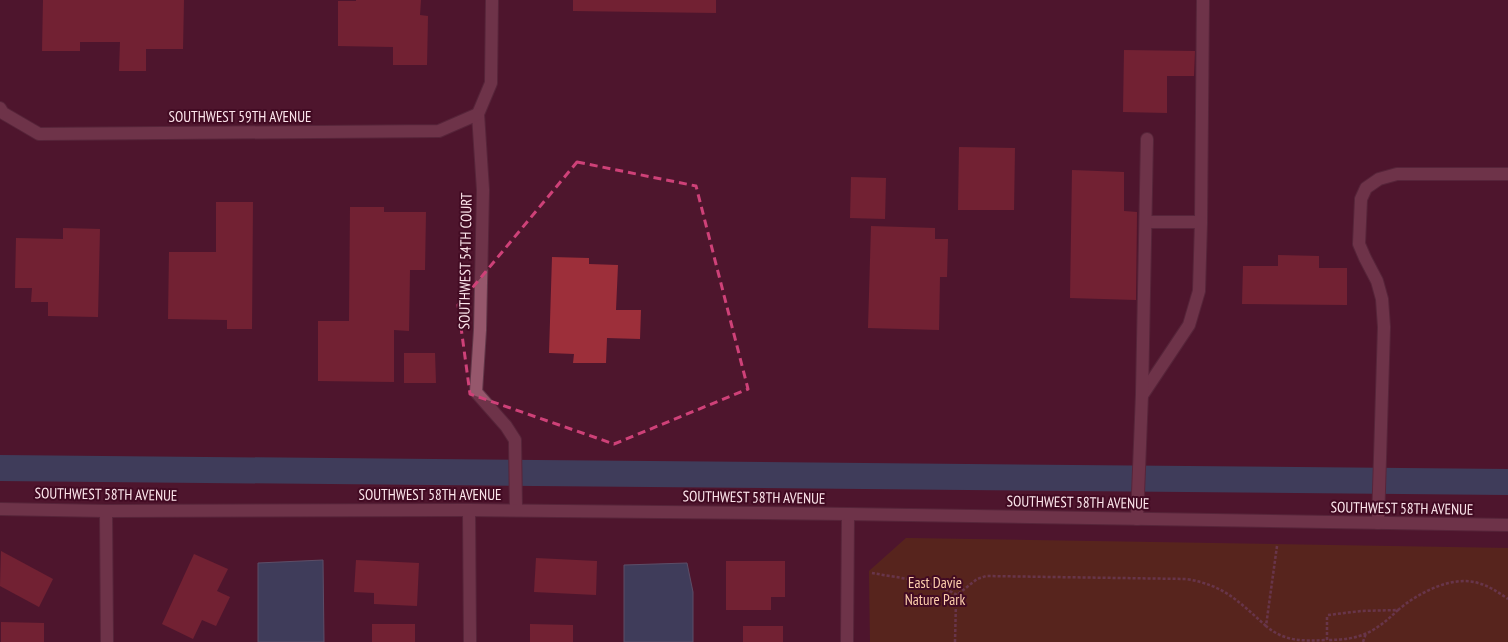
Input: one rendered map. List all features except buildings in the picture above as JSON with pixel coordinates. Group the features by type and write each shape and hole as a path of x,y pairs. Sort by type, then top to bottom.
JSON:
{"street":[{"name":"SOUTHWEST 54TH COURT","path":"492,0 491,83 478,114 483,190 480,330 476,392 506,426 515,440 516,510"},
{"path":"1142,394 1189,325 1199,291 1203,0"},
{"name":"SOUTHWEST 59TH AVENUE","path":"2,111 39,134 439,131 478,114"},
{"path":"1137,519 1142,394 1147,139"},
{"path":"1378,524 1381,474 1384,327 1380,293 1377,282 1359,244 1361,199 1366,188 1379,179 1397,174 1508,174"},
{"path":"1146,222 1201,222"},
{"name":"SOUTHWEST 58TH AVENUE","path":"0,509 106,511 516,510 848,514 1508,526"},
{"path":"469,510 470,642"},
{"path":"106,511 107,642"},
{"path":"847,642 848,514"}],"path":[{"path":"1266,626 1277,546"},
{"path":"872,573 936,586 949,590 957,595"},
{"path":"955,642 957,595 976,579 986,576 1186,579 1210,584 1224,591 1273,632 1283,638 1294,640 1339,640 1366,634 1381,625 1406,603 1425,592 1451,583 1464,581 1476,582 1489,586 1508,599"},
{"path":"1328,640 1327,616 1361,611 1398,610"},
{"path":"1363,642 1366,634"},
{"path":"1339,640 1343,642"}],"highlighted area":[{"path":"577,162 696,186 748,389 614,444 470,394 458,305"}],"green space":[{"name":"East Davie Nature Park","path":"906,538 1508,548 1508,642 870,642 869,571"}],"water":[{"path":"323,560 324,642 258,642 258,563"},
{"path":"687,563 693,592 693,642 624,642 624,565"}],"waterway":[{"path":"0,468 1508,482"}]}
